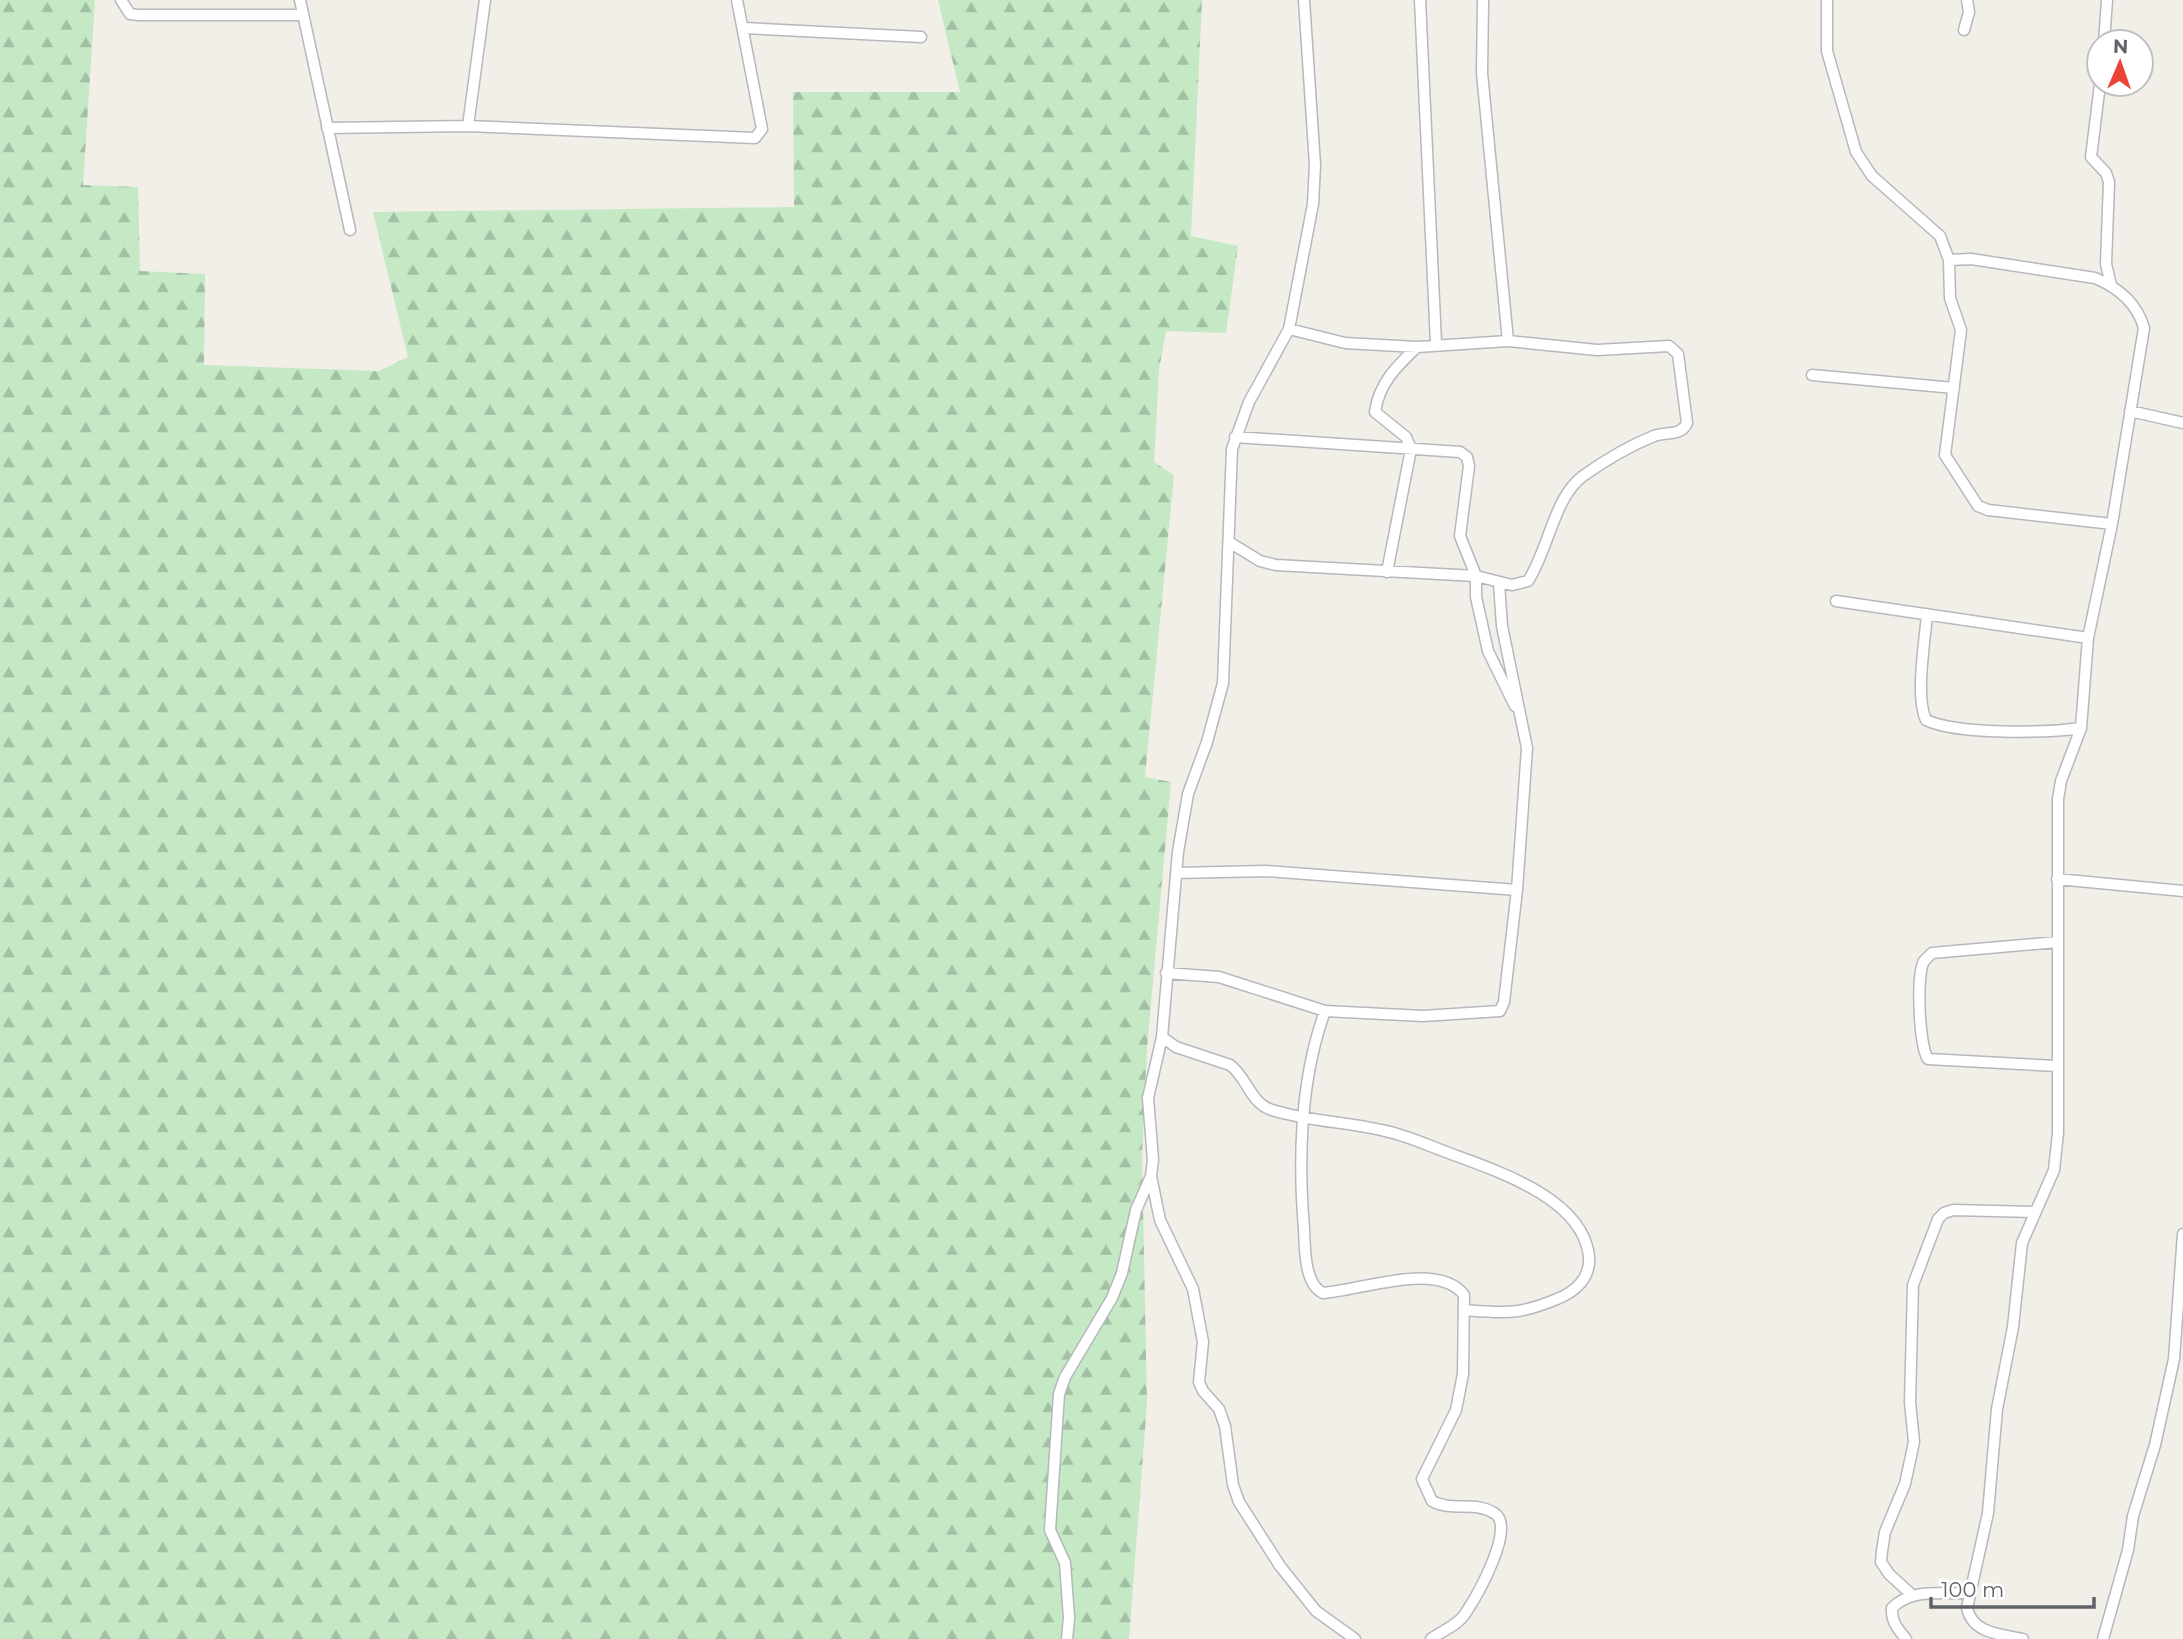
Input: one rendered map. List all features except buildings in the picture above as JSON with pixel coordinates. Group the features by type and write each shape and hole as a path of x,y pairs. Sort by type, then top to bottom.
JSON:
{"street":[{"path":"121,0 130,14 138,15 303,15"},
{"path":"299,0 350,230"},
{"path":"468,126 485,0"},
{"path":"327,128 468,126 755,138 762,129 737,0"},
{"path":"1304,0 1315,166 1313,205 1289,329 1249,402 1235,437 1229,469 1223,683 1207,742 1188,794 1176,873 1162,1037 1148,1098 1151,1176 1160,1220 1193,1289 1203,1342 1199,1382 1202,1391 1219,1409 1239,1502 1280,1566 1316,1611 1354,1639"},
{"path":"1420,0 1436,343"},
{"path":"1483,0 1482,73 1508,341"},
{"path":"1827,0 1827,51 1856,152 1872,176 1940,236 1949,260 1950,298 1961,330 1945,455 1978,506 1999,513 2112,524"},
{"path":"1964,30 1969,12 1967,0"},
{"path":"2105,28 2106,0"},
{"path":"744,28 921,37"},
{"path":"2098,98 2091,157 2106,173 2109,182 2106,264 2111,285"},
{"path":"1949,260 1971,259 2095,278 2111,285 2140,312 2144,328 2112,524 2088,638 2081,728 2061,781 2056,838 2058,942 2054,1170 2022,1243 2013,1327 1997,1409 1988,1513 1980,1560 1969,1590 1967,1608 1970,1621 1979,1629 2023,1639"},
{"path":"1229,542 1260,561 1276,565 1476,576 1513,585 1528,581 1537,568 1567,492 1580,478 1656,434 1677,433 1687,424 1675,349 1669,346 1597,350 1508,341 1417,346 1345,343 1289,329"},
{"path":"1387,572 1411,449 1406,437 1375,412 1388,375 1417,346"},
{"path":"1812,375 1954,388"},
{"path":"2130,411 2183,423"},
{"path":"1235,437 1460,452 1467,457 1469,466 1460,536 1476,576 1476,597 1488,651 1503,687 1520,715"},
{"path":"1166,973 1219,977 1325,1011 1423,1016 1500,1011 1504,1002 1517,890 1527,748 1502,626 1499,583"},
{"path":"1836,601 2088,638"},
{"path":"1927,614 1923,679 1923,714 1926,720 1950,726 2024,731 2081,728"},
{"path":"1176,873 1266,871 1517,890"},
{"path":"2057,879 2183,891"},
{"path":"2057,1066 1928,1059 1922,1045 1921,975 1924,961 1931,953 2058,942"},
{"path":"1325,1011 1312,1054 1304,1116 1301,1190 1305,1248 1315,1289 1335,1292 1395,1280 1444,1281 1457,1285 1464,1295 1463,1374 1456,1410 1422,1479 1432,1501 1451,1508 1486,1508 1500,1517 1504,1526 1495,1556 1465,1615 1431,1639"},
{"path":"1162,1037 1176,1047 1237,1070 1262,1105 1271,1110 1383,1130 1500,1171 1545,1197 1573,1220 1585,1237 1590,1264 1581,1283 1567,1295 1515,1314 1464,1310"},
{"path":"1066,1639 1069,1618 1065,1563 1050,1530 1059,1394 1065,1377 1112,1298 1122,1273 1136,1210 1151,1176"},
{"path":"1912,1595 1889,1574 1881,1562 1885,1532 1905,1484 1914,1442 1910,1402 1911,1301 1918,1267 1935,1225 1944,1213 1953,1210 2035,1212"},
{"path":"2103,1639 2128,1550 2133,1516 2155,1445 2174,1359 2183,1234"},
{"path":"1906,1639 1893,1622 1892,1608 1899,1600 1912,1595 1962,1593 1969,1590"}],"green space":[{"path":"0,0 95,0 83,185 138,187 140,271 205,274 204,365 379,371 408,357 373,212 794,207 793,92 960,92 938,0 1202,0 1191,236 1238,246 1226,333 1166,331 1159,370 1154,462 1174,475 1145,777 1171,782 1147,1048 1142,1157 1147,1403 1129,1639 0,1639"}]}
